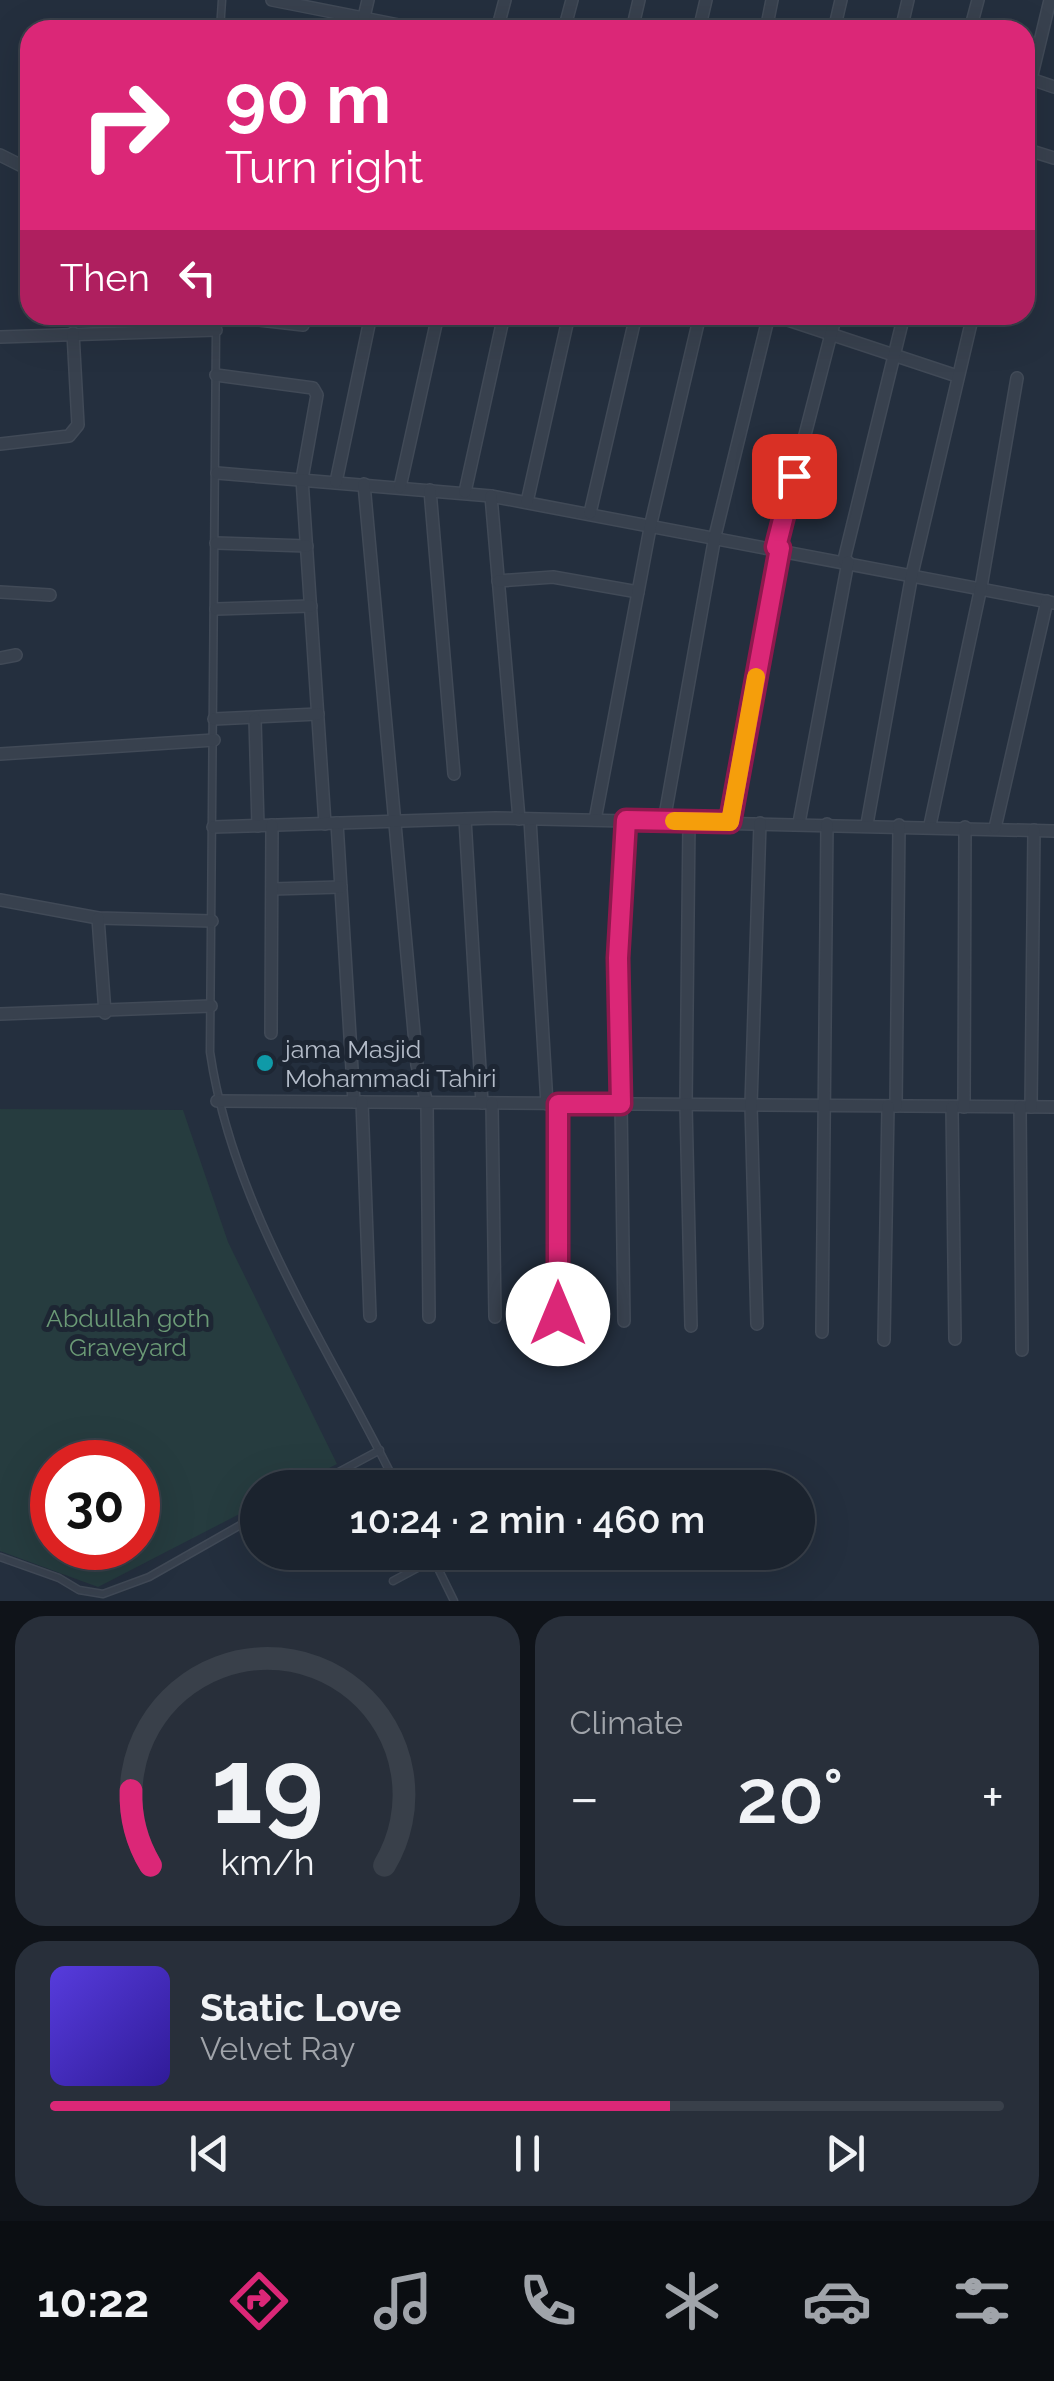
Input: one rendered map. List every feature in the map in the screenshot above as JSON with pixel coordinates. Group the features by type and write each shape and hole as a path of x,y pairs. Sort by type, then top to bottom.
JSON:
{"street":[{"path":"272,0 351,20"},
{"path":"1035,66 1050,15 1050,0"},
{"path":"336,482 370,325"},
{"path":"400,487 436,325"},
{"path":"465,492 502,325"},
{"path":"527,502 566,325"},
{"path":"590,513 634,325"},
{"path":"595,820 650,523 698,325"},
{"path":"664,821 716,536 769,325"},
{"path":"807,325 957,376"},
{"path":"730,822 778,548 834,325"},
{"path":"799,824 846,561 902,325"},
{"path":"867,824 912,574 970,325"},
{"path":"0,338 216,330"},
{"path":"0,444 69,436 78,425 74,333"},
{"path":"216,375 316,390 302,479 318,714 340,887 358,1102 370,1316"},
{"path":"930,826 980,588 1017,378"},
{"path":"217,472 491,496 650,523 1051,602 995,828"},
{"path":"364,484 417,1065 427,1103 429,1317"},
{"path":"430,490 454,774"},
{"path":"491,496 552,1104 558,1314"},
{"path":"216,543 307,546"},
{"path":"498,581 553,577 638,592"},
{"path":"0,592 50,595"},
{"path":"216,609 311,606"},
{"path":"0,658 16,654"},
{"path":"214,719 318,714"},
{"path":"255,719 272,889 270,1033"},
{"path":"0,754 214,740"},
{"path":"213,827 524,819 1054,831"},
{"path":"465,820 486,1103 494,1318"},
{"path":"624,1321 618,958 626,820"},
{"path":"690,822 686,1105 691,1326"},
{"path":"757,1324 752,1105 760,823"},
{"path":"822,1332 827,824"},
{"path":"884,1340 899,825"},
{"path":"955,1339 965,827"},
{"path":"1022,1350 1034,830"},
{"path":"272,889 340,887"},
{"path":"0,900 98,918 212,921"},
{"path":"98,918 105,1013"},
{"path":"0,1014 211,1006"},
{"path":"218,1102 1054,1108"}],"lane":[{"path":"216,325 210,1052 218,1102 244,1188 389,1470"},
{"path":"343,1470 380,1450"},
{"path":"0,1556 59,1578 79,1590 103,1594 149,1576 240,1525"},
{"path":"393,1581 410,1570"},
{"path":"439,1570 454,1601"}],"green space":[{"name":"Abdullah goth Graveyard","path":"0,1109 183,1110 228,1242 337,1464 325,1470 240,1470 240,1514 160,1555 160,1440 30,1440 30,1562 0,1551"},
{"name":"Abdullah goth Graveyard","path":"52,1570 131,1570 98,1587"}],"slow traffic":[{"path":"674,821 730,822 756,677"}],"place":[{"name":"jama Masjid Mohammadi Tahiri","path":"265,1063"}],"route":[{"path":"558,1314 558,1104 621,1104 618,958 626,820 730,822 780,548 776,547 794,476"}]}
